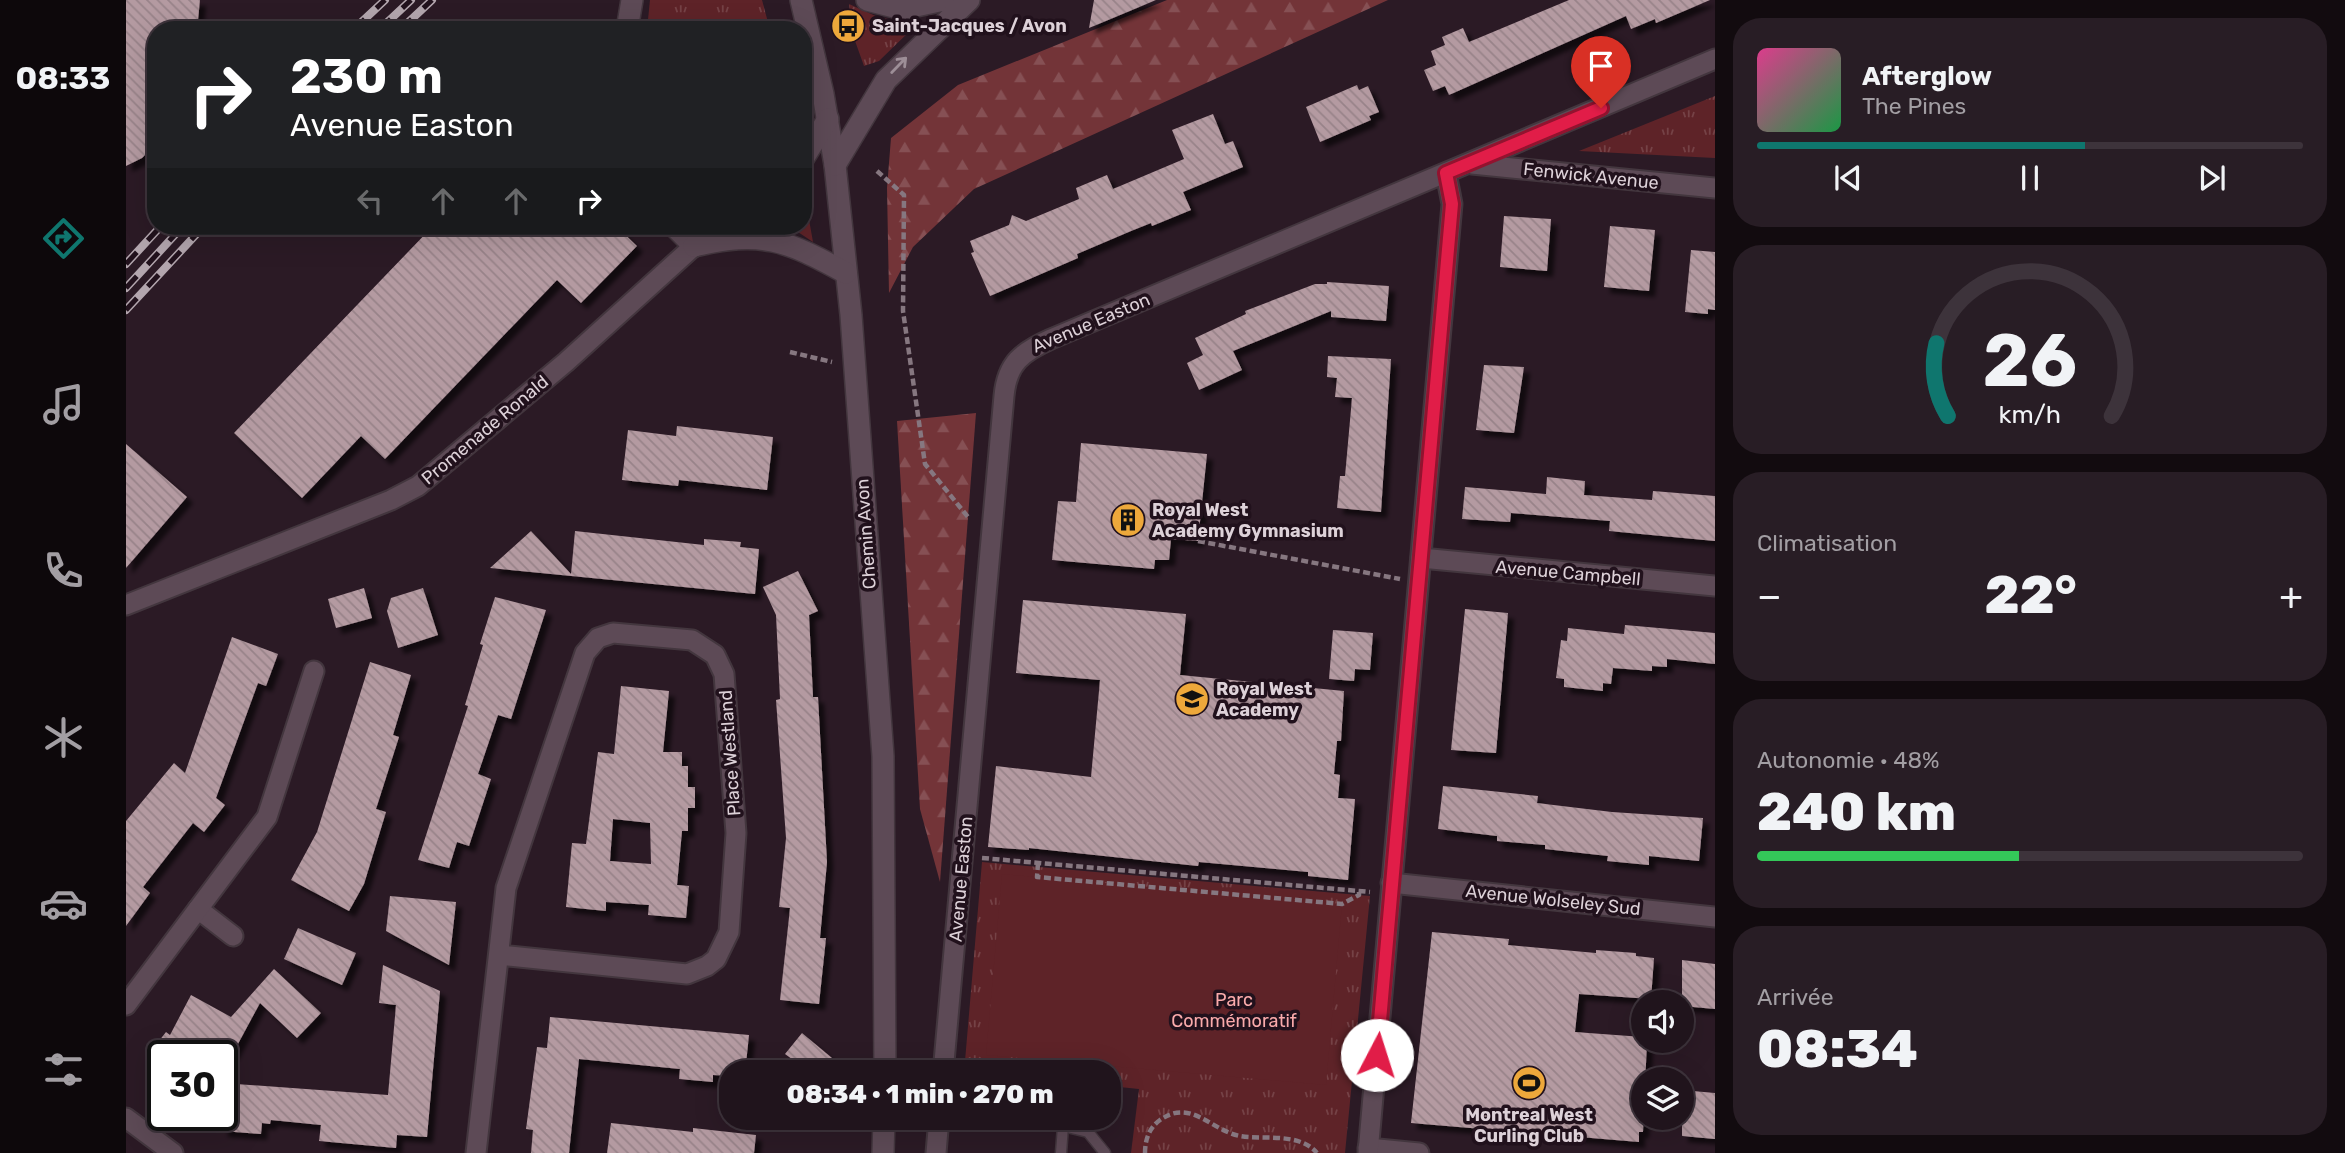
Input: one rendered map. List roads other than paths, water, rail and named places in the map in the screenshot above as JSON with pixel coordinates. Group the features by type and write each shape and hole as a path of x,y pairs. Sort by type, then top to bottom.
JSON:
{"main road":[{"path":"628,21 632,0"},
{"name":"Chemin Avon","path":"801,0 806,21"},
{"path":"867,0 902,9 944,0"},
{"path":"835,164 886,80 969,0"},
{"name":"Chemin Avon","path":"812,48 835,164 846,273 883,757 885,1060"},
{"path":"812,145 828,119"},
{"path":"683,235 694,246"},
{"path":"694,246 705,235"},
{"path":"694,246 757,235"},
{"path":"777,235 846,273"},
{"path":"883,1153 884,1130"}],"street":[{"name":"Avenue Easton","path":"944,1060 1008,372 1018,357 1032,348 1715,59"},
{"name":"Fenwick Avenue","path":"1467,164 1715,188"},
{"path":"1419,1153 1368,1150 1452,204 1446,173"},
{"name":"Promenade Ronald","path":"126,605 391,500 418,486 566,362 694,246"},
{"name":"Avenue Campbell","path":"1421,558 1715,586"},
{"name":"Place Westland","path":"476,1153 503,904 512,869 588,648 598,639 613,633 701,643 715,655 724,674 734,810 736,853 729,932 722,951 707,966 687,974 499,955"},
{"path":"126,1005 267,817 294,742 314,671"},
{"name":"Avenue Wolseley Sud","path":"1391,883 1715,917"},
{"path":"198,909 233,936"},
{"path":"126,1118 173,1153"},
{"path":"936,1153 938,1130"}],"lane":[{"path":"1061,1153 1063,1130"},
{"path":"1080,1130 1088,1132 1105,1153"}],"railway":[{"path":"363,21 385,0"},
{"path":"389,21 411,0"},
{"path":"410,21 432,0"},
{"path":"126,264 153,235"},
{"path":"126,288 175,235"},
{"path":"126,310 196,235"}],"place":[{"name":"Saint-Jacques / Avon","path":"848,26"},
{"name":"Royal West Academy Gymnasium","path":"1128,520"},
{"name":"Royal West Academy","path":"1192,699"},
{"name":"Montreal West Curling Club","path":"1529,1083"}],"park label":[{"name":"Parc Commémoratif","path":"1234,1010"}]}
